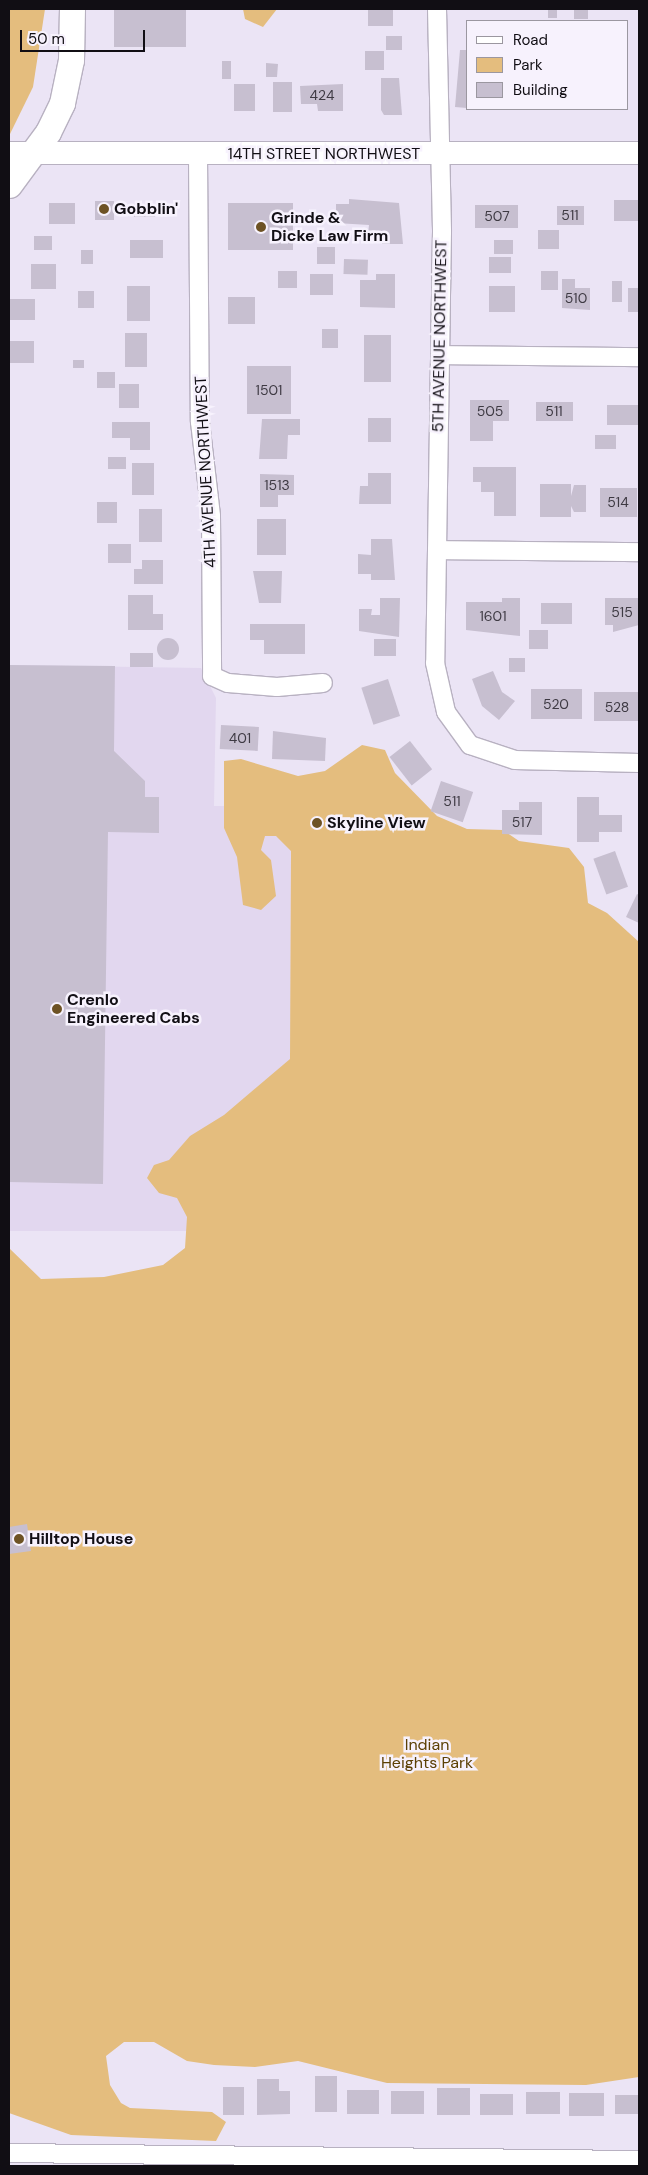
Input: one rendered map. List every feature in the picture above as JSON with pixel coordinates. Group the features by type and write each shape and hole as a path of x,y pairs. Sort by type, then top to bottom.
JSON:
{"main road":[{"path":"9,185 20,152 62,104 71,60 72,9"}],"street":[{"name":"5TH AVENUE NORTHWEST","path":"437,9 441,355 435,663 446,712 470,745 515,760 639,763"},
{"name":"14TH STREET NORTHWEST","path":"20,152 198,154 639,153"},
{"name":"4TH AVENUE NORTHWEST","path":"198,154 200,422 211,516 212,676 228,683 277,687 323,683"},
{"path":"441,355 639,357"},
{"path":"437,550 639,552"},
{"path":"9,2153 437,2162 612,2163 639,2160"}],"shaded area":[{"path":"9,665 201,668 216,698 214,806 291,806 290,1239 198,1231 9,1231"}],"green space":[{"path":"9,9 45,9 33,87 9,136"},
{"path":"243,9 277,9 263,27 245,19"},
{"name":"Indian Heights Park","path":"362,745 385,750 395,773 437,816 467,829 503,830 519,841 569,848 584,867 588,903 607,913 639,942 639,2077 586,2085 387,2083 298,2061 255,2067 214,2065 187,2061 154,2042 124,2042 106,2056 110,2085 121,2103 130,2108 212,2112 226,2122 216,2141 71,2135 9,2113 9,1248 41,1279 104,1277 163,1265 185,1248 187,1217 177,1198 159,1193 147,1178 154,1165 169,1160 190,1136 224,1115 290,1059 291,851 276,836 265,836 261,850 271,860 276,896 261,910 243,905 237,857 224,828 224,761 241,759 298,776 325,771"}],"building":[{"path":"114,9 186,9 186,47 114,47"},
{"path":"368,9 393,9 393,26 368,26"},
{"path":"548,9 557,9 557,18 548,18"},
{"path":"574,10 588,10 588,19 574,19"},
{"path":"386,36 402,36 402,50 386,50"},
{"path":"460,50 466,50 466,108 455,107"},
{"path":"365,51 384,51 384,70 365,70"},
{"path":"222,61 231,61 231,79 222,79"},
{"path":"266,63 278,64 277,77 266,77"},
{"path":"381,78 399,78 402,115 384,115 381,110"},
{"path":"273,82 292,82 292,112 273,112"},
{"path":"234,84 255,84 255,111 234,111"},
{"path":"343,84 343,111 318,111 317,104 301,104 300,86"},
{"path":"349,199 399,203 403,244 382,244 382,234 368,234 369,225 336,223 336,204 349,204"},
{"path":"614,200 639,200 639,221 614,221"},
{"path":"95,201 114,201 114,220 95,220"},
{"path":"49,203 75,203 75,224 49,224"},
{"name":"Grinde & Dicke Law Firm","path":"228,203 293,203 293,250 228,250"},
{"path":"134,204 155,204 155,217 134,217"},
{"path":"475,205 518,205 518,228 475,228"},
{"path":"557,206 584,206 584,225 557,225"},
{"path":"538,230 559,230 559,249 538,249"},
{"path":"34,236 52,236 52,250 34,250"},
{"path":"130,240 163,240 163,258 130,258"},
{"path":"494,240 513,240 513,254 494,254"},
{"path":"317,247 335,247 335,264 317,264"},
{"path":"81,250 93,250 93,264 81,264"},
{"path":"489,257 511,257 511,273 489,273"},
{"path":"344,259 368,260 367,275 343,274"},
{"path":"31,264 56,264 56,289 31,289"},
{"path":"278,271 297,271 297,288 278,288"},
{"path":"541,271 558,271 558,290 541,290"},
{"path":"310,274 333,274 333,295 310,295"},
{"path":"376,274 395,274 395,308 360,307 360,280 376,280"},
{"path":"562,279 575,279 575,288 590,288 590,310 562,308"},
{"path":"612,281 622,281 622,302 612,302"},
{"path":"127,286 150,286 150,321 127,321"},
{"path":"489,286 515,286 515,312 489,312"},
{"path":"628,288 639,288 639,312 628,312"},
{"path":"78,291 94,291 94,308 78,308"},
{"path":"228,297 255,297 255,324 228,324"},
{"path":"9,299 35,299 35,320 9,320"},
{"path":"322,329 338,329 338,348 322,348"},
{"path":"125,333 147,333 147,367 125,367"},
{"path":"364,335 391,335 391,382 364,382"},
{"path":"9,341 34,341 34,363 9,363"},
{"path":"73,360 84,360 84,368 73,368"},
{"path":"247,366 291,366 291,414 247,414"},
{"path":"97,372 115,372 115,388 97,388"},
{"path":"119,384 139,384 139,408 119,408"},
{"path":"470,400 509,400 509,421 493,421 493,441 470,441"},
{"path":"536,402 573,402 573,421 536,421"},
{"path":"607,405 639,405 639,425 607,425"},
{"path":"368,418 391,418 391,442 368,442"},
{"path":"262,419 300,419 300,435 288,435 287,459 259,459"},
{"path":"112,422 150,422 150,450 130,450 130,438 112,438"},
{"path":"595,435 616,435 616,449 595,449"},
{"path":"108,457 126,457 126,469 108,469"},
{"path":"132,463 154,463 154,495 132,495"},
{"path":"473,467 516,467 516,516 494,516 494,492 481,492 481,482 473,482"},
{"path":"368,473 391,473 391,504 359,504 360,486 368,486"},
{"path":"260,474 294,475 294,495 278,495 278,507 260,507"},
{"path":"540,484 571,484 571,496 574,485 586,485 586,512 574,512 571,506 571,517 540,517"},
{"path":"600,488 637,488 637,517 600,517"},
{"path":"97,502 117,502 117,523 97,523"},
{"path":"139,509 162,509 162,542 139,542"},
{"path":"257,519 286,519 286,555 257,555"},
{"path":"371,539 392,539 395,580 371,580 371,574 358,574 358,554 371,555"},
{"path":"108,544 131,544 131,563 108,563"},
{"path":"142,560 163,560 163,584 134,584 134,569 142,569"},
{"path":"253,571 282,571 281,603 259,603"},
{"path":"128,595 153,595 153,614 163,614 163,630 128,630"},
{"path":"380,598 400,598 399,637 359,631 359,609 372,609 371,615 380,615"},
{"path":"502,598 520,598 520,636 466,630 466,602 502,602"},
{"path":"605,598 639,598 639,625 613,632 613,625 605,625"},
{"path":"541,603 572,603 572,624 541,624"},
{"path":"250,624 305,624 305,654 264,654 264,640 250,640"},
{"path":"529,630 548,630 548,649 529,649"},
{"path":"168,638 176,641 179,649 176,657 168,660 160,657 157,649 160,641"},
{"path":"374,639 396,639 396,656 374,656"},
{"path":"130,653 153,653 153,667 130,667"},
{"path":"509,658 525,658 525,672 509,672"},
{"name":"Crenlo Engineered Cabs","path":"9,665 115,666 114,751 145,781 145,797 159,797 159,833 108,832 103,1184 9,1182"},
{"path":"493,671 502,692 515,701 499,720 482,706 472,679"},
{"path":"388,679 400,716 373,725 361,688"},
{"path":"531,689 582,689 582,719 531,719"},
{"path":"594,692 639,692 639,721 594,721"},
{"path":"221,725 259,727 258,751 220,749"},
{"path":"273,731 326,738 325,761 272,759"},
{"path":"410,741 432,769 412,785 390,757"},
{"path":"441,781 473,792 463,822 431,811"},
{"path":"577,797 599,797 599,815 622,815 622,832 599,832 599,842 577,842"},
{"path":"519,802 542,802 542,835 502,834 502,810 519,810"},
{"path":"615,851 628,887 606,895 593,859"},
{"path":"637,894 639,895 639,923 626,917"},
{"name":"Hilltop House","path":"27,1524 31,1551 9,1554 9,1527"},
{"path":"315,2076 337,2076 337,2112 315,2112"},
{"path":"257,2079 279,2079 279,2091 290,2091 290,2114 257,2115"},
{"path":"223,2087 244,2087 244,2115 223,2115"},
{"path":"437,2088 470,2088 470,2115 437,2115"},
{"path":"347,2090 379,2090 379,2114 347,2114"},
{"path":"391,2091 424,2091 424,2114 391,2114"},
{"path":"526,2092 560,2092 560,2114 526,2114"},
{"path":"569,2093 604,2093 604,2116 569,2116"},
{"path":"480,2094 513,2094 513,2115 480,2115"},
{"path":"615,2095 639,2095 639,2114 615,2114"}],"place":[{"name":"Gobblin'","path":"104,209"},
{"name":"Grinde & Dicke Law Firm","path":"261,227"},
{"name":"Skyline View","path":"317,823"},
{"name":"Crenlo Engineered Cabs","path":"57,1009"},
{"name":"Hilltop House","path":"19,1539"}]}
